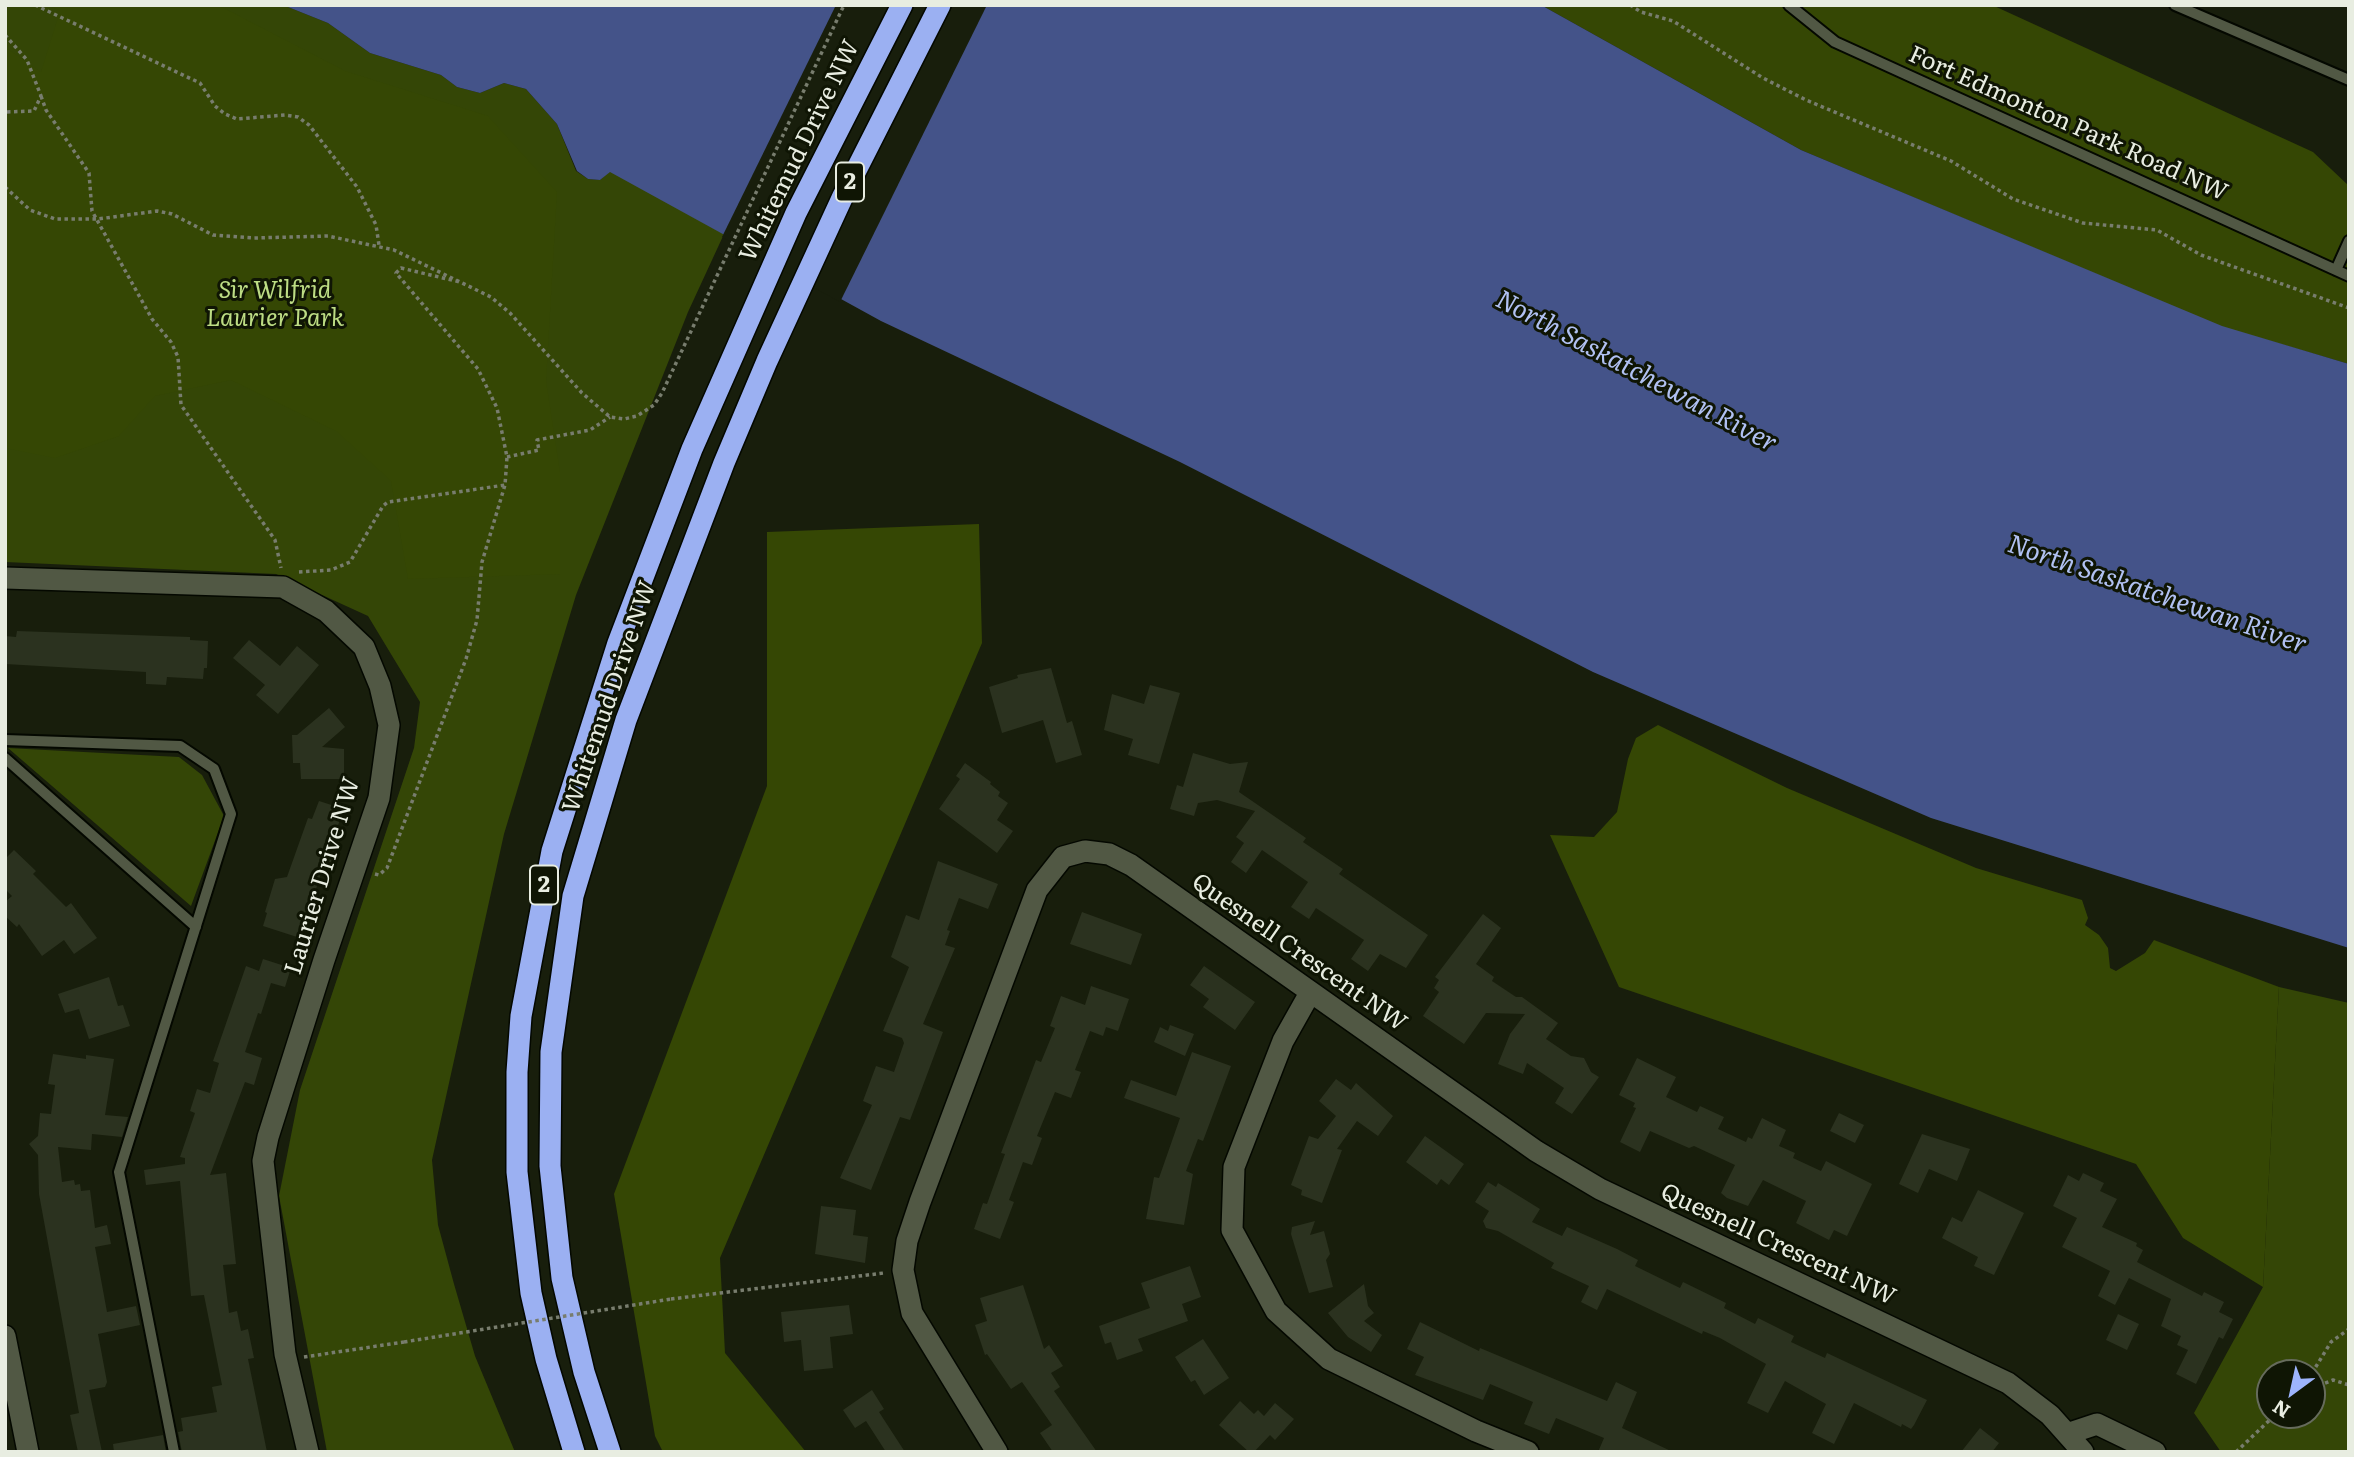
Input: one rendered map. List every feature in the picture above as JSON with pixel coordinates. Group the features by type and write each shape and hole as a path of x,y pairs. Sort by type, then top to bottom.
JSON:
{"highway":[{"name":"Whitemud Drive NW","path":"574,1452 546,1359 523,1242 517,1172 517,1072 525,989 552,851 595,710 653,548 737,343 796,213 902,5"},
{"name":"Whitemud Drive NW","path":"610,1452 574,1334 554,1221 549,1102 557,993 573,896 626,720 767,361 843,196 940,5"}],"street":[{"name":"Laurier Drive NW","path":"5,578 282,580 326,611 364,647 380,686 389,724 379,798 324,960 268,1137 263,1161 285,1354 308,1452"},
{"name":"Quesnell Crescent NW","path":"998,1452 912,1313 903,1270 907,1241 1033,900 1048,873 1063,857 1073,852 1097,851 1121,859 1536,1152 1600,1189 2008,1383 2050,1415 2083,1452"},
{"path":"1310,993 1283,1041 1234,1167 1232,1230 1276,1311 1329,1359 1476,1431 1528,1452"},
{"path":"5,1336 13,1414 28,1452"},
{"path":"2067,1434 2097,1424 2155,1452"}],"lane":[{"name":"Fort Edmonton Park Road NW","path":"1789,5 1835,42 2349,276"},
{"path":"2175,5 2349,80"},
{"path":"2336,270 2349,241"},
{"path":"5,740 180,746 214,769 231,814 119,1172 174,1452"},
{"path":"5,758 196,927"}],"path":[{"path":"36,5 200,83 215,106 225,114 237,119 285,115 298,117 309,125 357,187 376,225 379,245"},
{"path":"5,187 22,205 42,216 98,219 164,212 213,235 254,238 328,236 379,245 469,284 510,313 582,393 610,417 624,419 637,416 654,405 698,319 757,187 844,5"},
{"path":"1630,5 1641,12 1674,22 1763,78 1807,100 1951,161 2013,199 2084,223 2157,230 2201,255 2349,308"},
{"path":"5,35 27,60 46,110 89,173 92,211 152,319 171,342 178,358 181,405 275,540 282,580 331,570 350,562 388,502 505,485"},
{"path":"5,112 34,111 41,96"},
{"path":"356,870 379,875 387,868 466,659 477,620 482,562 505,485 507,457 497,408 478,369 396,273 401,268 469,284"},
{"path":"507,457 539,450 537,440 590,430 610,417"},
{"path":"285,1354 311,1358 671,1299 903,1270"},
{"path":"2321,1359 2331,1342 2349,1329"},
{"path":"2326,1383 2333,1380 2349,1385"},
{"path":"2236,1452 2260,1429"}],"green space":[{"name":"Sir Wilfrid Laurier Park","path":"5,5 283,5 328,23 370,53 441,75 457,87 480,93 504,83 526,89 557,124 576,171 588,179 600,180 610,171 724,234 688,312 576,595 504,834 432,1160 438,1225 454,1284 475,1356 515,1452 327,1452 279,1196 300,1090 414,748 420,702 368,616 276,574 5,562"},
{"name":"Sir Wilfrid Laurier Park","path":"49,5 218,5 345,71 488,116 557,192 546,381 560,472 560,574 408,579 391,481 336,431 231,380 155,396 119,436 55,458 5,448 5,47 41,72 60,11"},
{"path":"1541,5 1992,5 2313,152 2349,186 2349,364 2222,327 1801,150"},
{"path":"979,524 982,643 720,1258 725,1353 806,1452 663,1452 655,1436 614,1194 767,786 767,532"},
{"path":"1658,725 1787,788 1976,868 2082,900 2088,918 2085,925 2099,935 2108,948 2110,968 2116,971 2145,953 2154,940 2279,987 2263,1287 2183,1238 2136,1164 1619,987 1550,835 1594,837 1617,812 1628,759 1636,738"},
{"path":"8,748 179,757 202,775 224,816 191,906"},
{"path":"2279,987 2349,1003 2349,1452 2221,1452 2194,1413 2263,1287"}],"water":[{"name":"North Saskatchewan River","path":"283,5 1541,5 1801,150 2222,326 2349,364 2349,948 1931,818 1593,672 1180,462 881,321 610,172 600,180 588,179 577,171 557,124 526,89 504,83 480,93 457,87 441,75 370,53 328,23"}],"pier":[{"path":"836,5 987,5 840,302 722,237"}],"building":[{"path":"17,631 190,637 190,640 208,641 207,668 204,668 203,679 167,677 166,685 146,684 146,672 5,664 5,636 16,637"},
{"path":"249,640 280,666 297,646 319,665 278,714 256,695 265,685 233,658"},
{"path":"1051,668 1067,723 1072,721 1082,755 1056,763 1043,720 1002,733 989,687 1018,678 1017,675"},
{"path":"1150,685 1180,693 1159,764 1128,755 1133,739 1104,730 1112,694 1144,704"},
{"path":"329,708 345,727 322,747 344,749 344,779 301,779 300,763 293,763 292,735 297,735"},
{"path":"1193,753 1230,764 1248,762 1239,792 1306,838 1303,842 1343,869 1339,874 1428,935 1406,968 1380,954 1368,971 1351,959 1364,940 1316,908 1309,919 1291,907 1308,882 1262,850 1246,873 1231,862 1244,843 1236,837 1255,811 1217,800 1198,803 1194,816 1170,809 1177,785 1183,787"},
{"path":"965,763 991,782 1000,792 998,796 1008,803 997,820 1013,831 997,853 939,809 960,779 956,776"},
{"path":"319,801 344,809 337,828 343,830 332,863 325,861 305,923 302,921 297,937 263,926 267,913 265,912 275,879 287,877 308,818 312,819"},
{"path":"14,850 36,871 33,874 66,907 71,903 97,938 74,954 64,940 42,956 19,924 17,927 5,916 5,902 12,896 5,889 5,859"},
{"path":"938,861 998,884 988,909 959,898 947,930 950,931 945,945 955,948 923,1024 943,1032 910,1120 900,1117 871,1190 840,1178 872,1105 863,1101 876,1066 894,1072 904,1043 902,1038 883,1031 909,967 891,957 906,915 919,920"},
{"path":"1082,912 1142,934 1131,965 1070,944"},
{"path":"1483,914 1501,928 1476,964 1494,977 1492,981 1516,997 1522,997 1558,1023 1546,1039 1571,1056 1584,1058 1591,1072 1599,1077 1572,1114 1555,1103 1564,1088 1527,1063 1523,1074 1498,1064 1510,1034 1525,1014 1486,1013 1464,1044 1423,1016 1439,992 1434,988 1439,980 1435,977"},
{"path":"263,959 291,968 285,987 271,983 261,1014 258,1013 245,1052 262,1058 254,1085 245,1082 210,1175 226,1173 236,1264 223,1265 229,1313 237,1311 241,1331 248,1329 254,1358 248,1359 267,1452 182,1452 178,1432 183,1431 181,1418 217,1412 212,1387 222,1385 204,1295 191,1296 180,1181 146,1185 144,1170 185,1164 185,1158 180,1157 195,1113 190,1111 197,1089 210,1093 219,1063 213,1061 246,966 259,971"},
{"path":"1204,966 1255,1002 1235,1030 1203,1007 1209,999 1190,985"},
{"path":"109,977 118,1006 123,1005 130,1026 89,1039 79,1009 65,1013 58,994"},
{"path":"1091,986 1129,999 1118,1031 1106,1027 1103,1036 1090,1031 1075,1070 1081,1072 1071,1098 1055,1092 1037,1136 1042,1138 1032,1165 1023,1162 1009,1200 1014,1202 1000,1239 974,1229 983,1203 987,1204 1005,1154 1001,1153 1036,1060 1041,1062 1055,1028 1050,1026 1061,996 1085,1005"},
{"path":"1170,1025 1194,1034 1185,1056 1154,1042 1160,1027 1168,1031"},
{"path":"1192,1052 1231,1066 1203,1141 1198,1139 1186,1171 1193,1174 1184,1225 1146,1219 1154,1177 1159,1178 1180,1118 1124,1098 1131,1080 1176,1096"},
{"path":"53,1054 86,1059 86,1055 114,1059 105,1115 128,1117 122,1137 92,1134 91,1150 58,1147 62,1182 74,1180 75,1185 80,1184 81,1191 90,1190 95,1228 107,1225 111,1244 95,1247 107,1312 136,1306 140,1325 98,1334 107,1382 105,1387 89,1390 102,1452 78,1452 70,1415 79,1413 39,1194 38,1155 29,1144 38,1136 40,1113 51,1114 55,1085 48,1084"},
{"path":"1637,1058 1676,1077 1666,1097 1697,1112 1700,1106 1724,1117 1718,1129 1746,1142 1748,1137 1752,1139 1762,1118 1786,1130 1779,1146 1795,1153 1793,1158 1821,1171 1826,1161 1872,1184 1847,1236 1834,1230 1829,1240 1796,1223 1806,1201 1763,1180 1748,1206 1727,1198 1721,1193 1735,1165 1694,1146 1689,1148 1650,1131 1640,1152 1620,1142 1636,1108 1633,1107 1635,1103 1619,1095"},
{"path":"1336,1079 1351,1090 1356,1083 1393,1116 1378,1136 1357,1121 1337,1149 1342,1150 1322,1203 1301,1195 1302,1190 1291,1185 1309,1136 1318,1139 1336,1116 1319,1101"},
{"path":"1839,1113 1864,1125 1855,1143 1830,1131"},
{"path":"1922,1134 1970,1149 1957,1181 1929,1169 1918,1193 1899,1184"},
{"path":"1425,1136 1464,1164 1449,1185 1441,1179 1437,1185 1406,1162"},
{"path":"2083,1173 2104,1183 2100,1191 2117,1199 2102,1227 2137,1243 2136,1246 2143,1250 2137,1262 2202,1296 2204,1292 2224,1302 2219,1312 2233,1319 2223,1339 2219,1337 2196,1384 2176,1374 2188,1350 2177,1345 2181,1336 2161,1326 2171,1299 2129,1278 2115,1305 2098,1296 2110,1271 2062,1247 2077,1218 2053,1206 2068,1175 2079,1181"},
{"path":"1488,1182 1496,1187 1498,1183 1540,1209 1532,1222 1562,1236 1567,1227 1617,1249 1638,1260 1635,1266 1680,1288 1683,1282 1726,1303 1724,1308 1755,1324 1758,1318 1794,1336 1791,1342 1825,1358 1827,1353 1927,1400 1914,1425 1911,1429 1902,1424 1901,1427 1854,1403 1834,1444 1812,1433 1826,1404 1785,1381 1768,1413 1747,1403 1766,1364 1720,1338 1703,1331 1702,1334 1607,1289 1597,1310 1581,1302 1589,1286 1551,1268 1554,1263 1498,1231 1486,1228 1483,1221 1489,1211 1475,1202"},
{"path":"1978,1190 2024,1213 1994,1275 1974,1266 1978,1257 1942,1238 1952,1217 1962,1222"},
{"path":"821,1206 856,1210 853,1235 868,1237 865,1263 815,1254"},
{"path":"1315,1221 1310,1235 1324,1231 1330,1254 1326,1260 1333,1287 1309,1293 1291,1234 1292,1227"},
{"path":"1190,1266 1201,1297 1182,1304 1188,1321 1138,1339 1143,1351 1117,1360 1111,1342 1105,1344 1099,1326 1150,1308 1141,1283"},
{"path":"1364,1284 1368,1306 1374,1313 1364,1321 1382,1335 1371,1352 1348,1337 1328,1313"},
{"path":"1023,1285 1044,1349 1049,1345 1063,1366 1051,1373 1060,1387 1054,1391 1097,1452 1053,1452 1040,1433 1052,1425 1022,1382 1011,1389 987,1354 985,1355 975,1325 987,1321 980,1298"},
{"path":"849,1305 853,1334 830,1337 833,1368 804,1371 801,1340 784,1342 781,1312"},
{"path":"2118,1314 2139,1324 2127,1350 2106,1340"},
{"path":"1420,1322 1479,1351 1480,1348 1607,1401 1616,1382 1637,1392 1622,1428 1673,1452 1598,1452 1604,1438 1556,1418 1549,1434 1524,1424 1533,1402 1490,1384 1483,1400 1415,1375 1424,1357 1407,1349"},
{"path":"1203,1339 1229,1378 1204,1395 1195,1380 1191,1382 1175,1357"},
{"path":"872,1390 884,1409 879,1412 905,1452 886,1452 866,1421 855,1428 843,1410"},
{"path":"1240,1401 1254,1414 1258,1410 1264,1416 1275,1403 1294,1419 1275,1440 1270,1435 1254,1452 1249,1452 1219,1425"},
{"path":"1980,1428 1999,1443 1992,1452 1961,1452"},
{"path":"163,1435 166,1452 114,1452 113,1444"}]}
